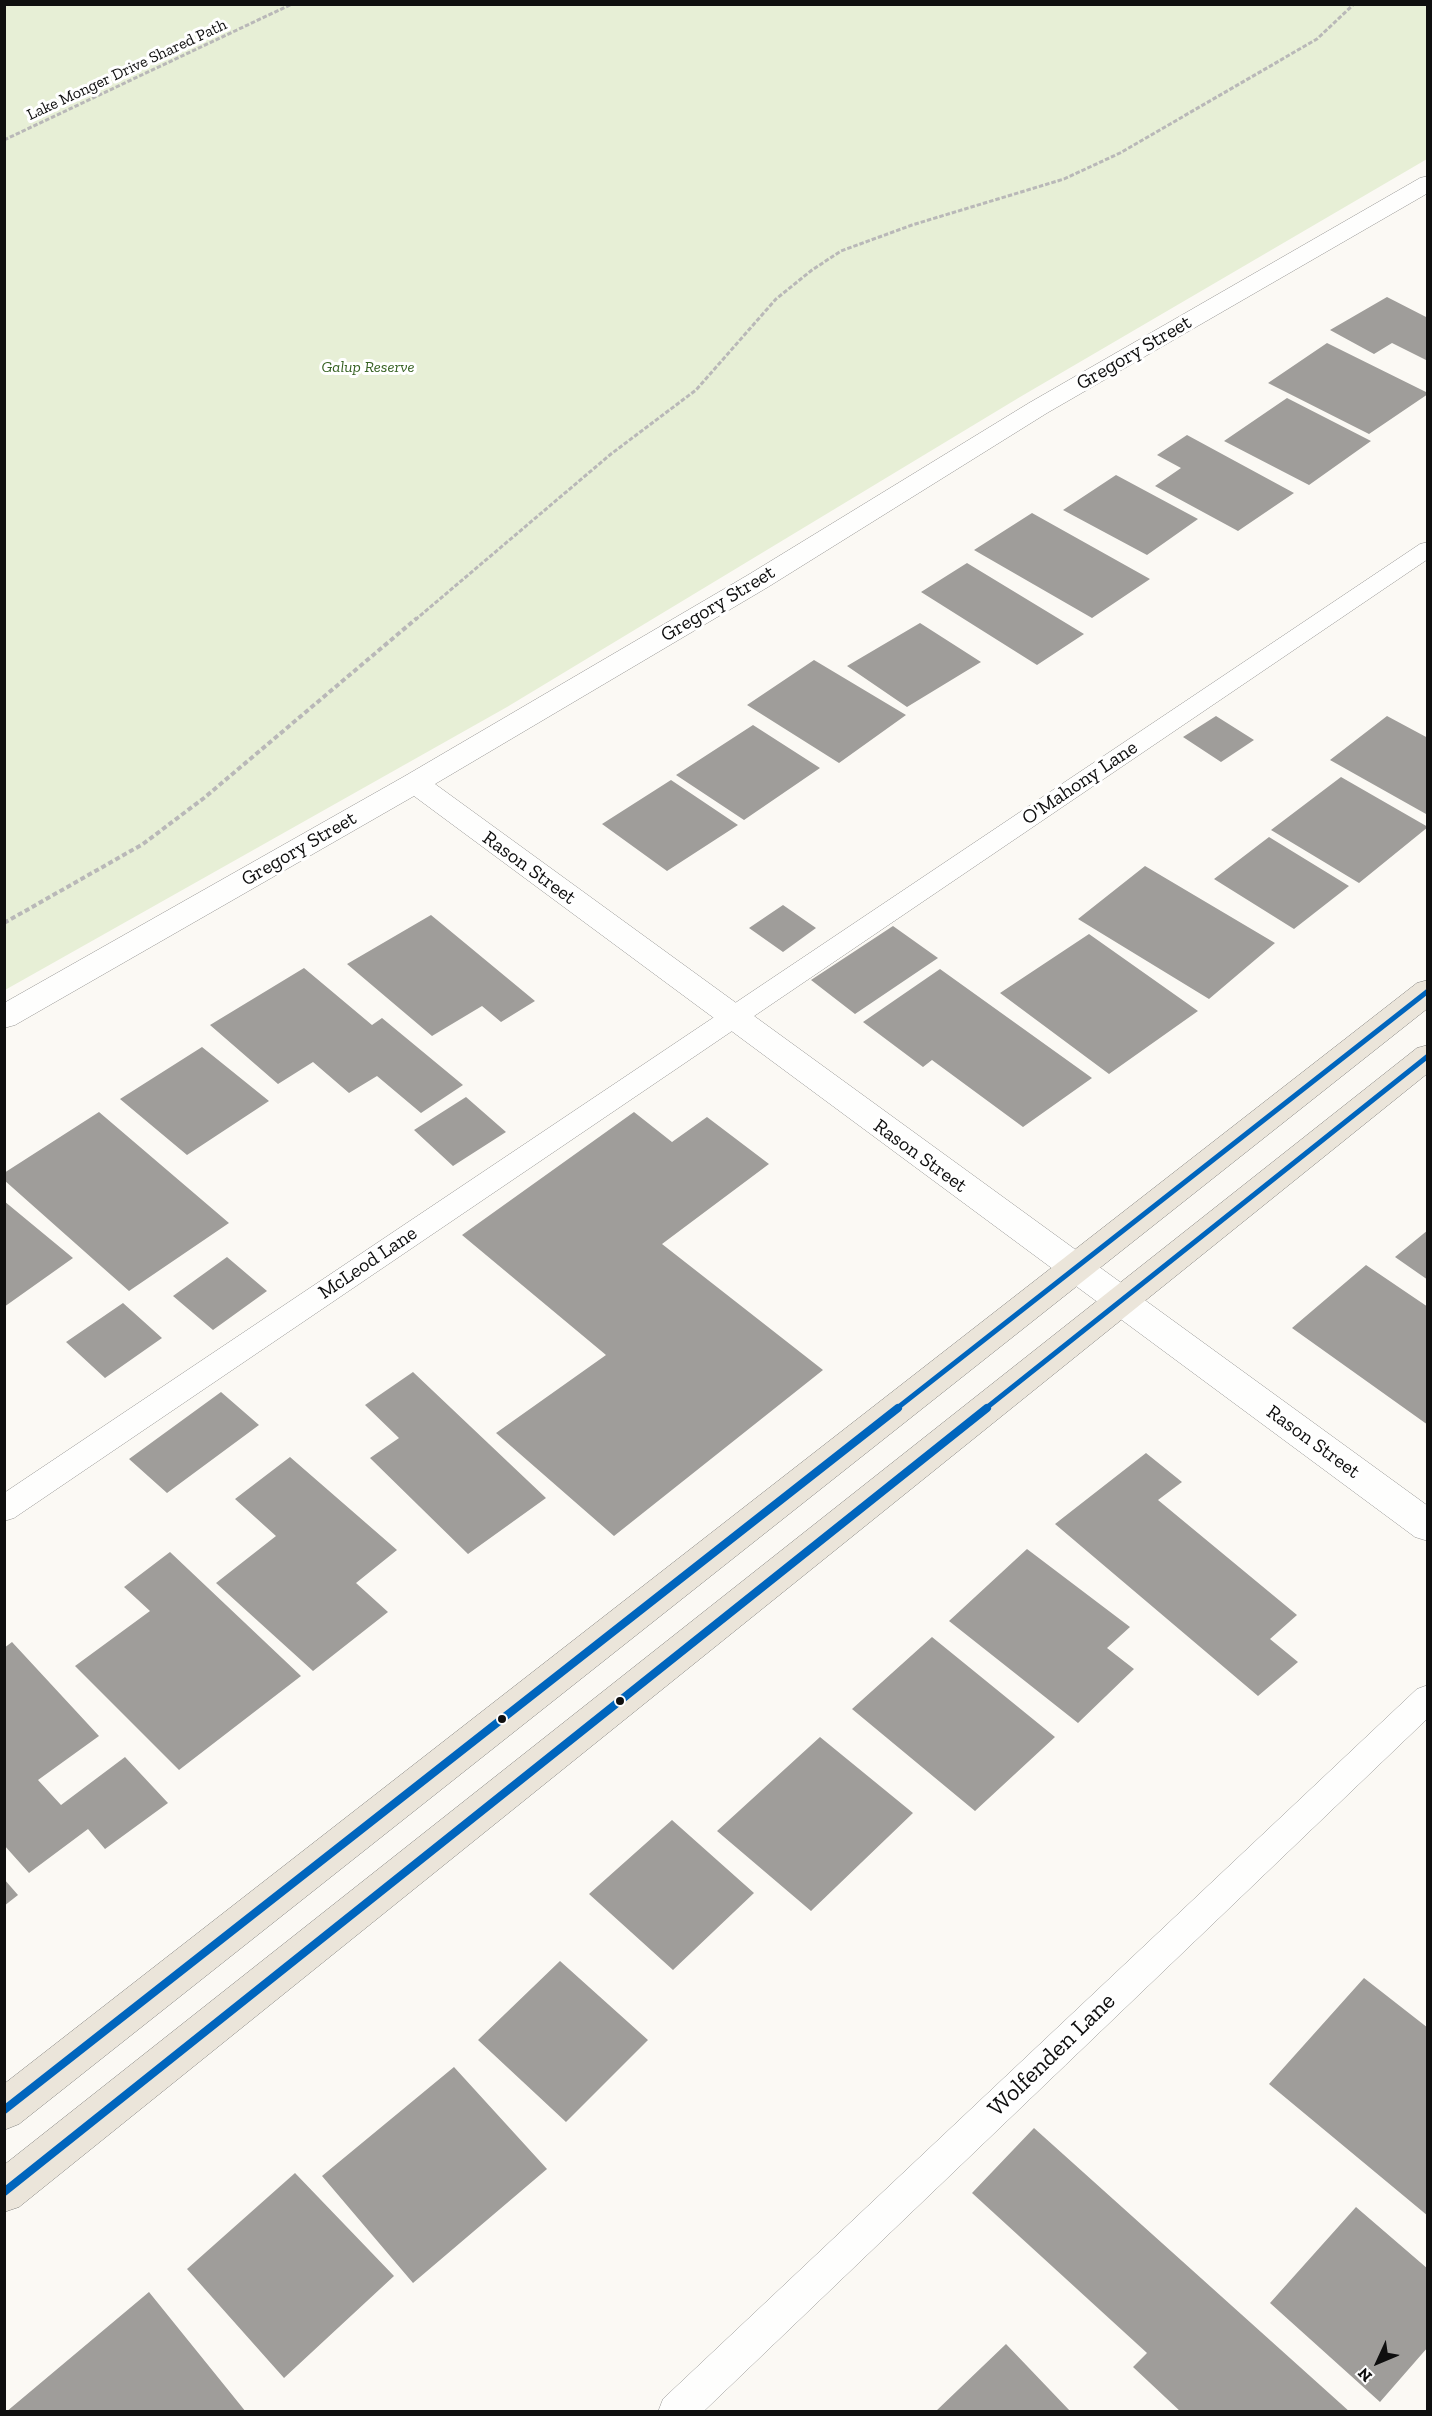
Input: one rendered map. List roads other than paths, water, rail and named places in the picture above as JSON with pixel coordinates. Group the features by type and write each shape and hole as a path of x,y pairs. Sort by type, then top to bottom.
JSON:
{"main road":[{"path":"4,2110 1428,991"},
{"path":"4,2192 1428,1056"}],"street":[{"name":"Gregory Street","path":"4,1017 415,783 758,581 1038,408 1428,183"},
{"name":"Rason Street","path":"415,783 732,1018 1428,1526"}],"lane":[{"name":"O'Mahony Lane","path":"732,1018 1428,549"},
{"name":"McLeod Lane","path":"4,1509 732,1018"},
{"name":"Wolfenden Lane","path":"676,2412 1428,1698"}],"park label":[{"name":"Galup Reserve","path":"368,367"}]}
